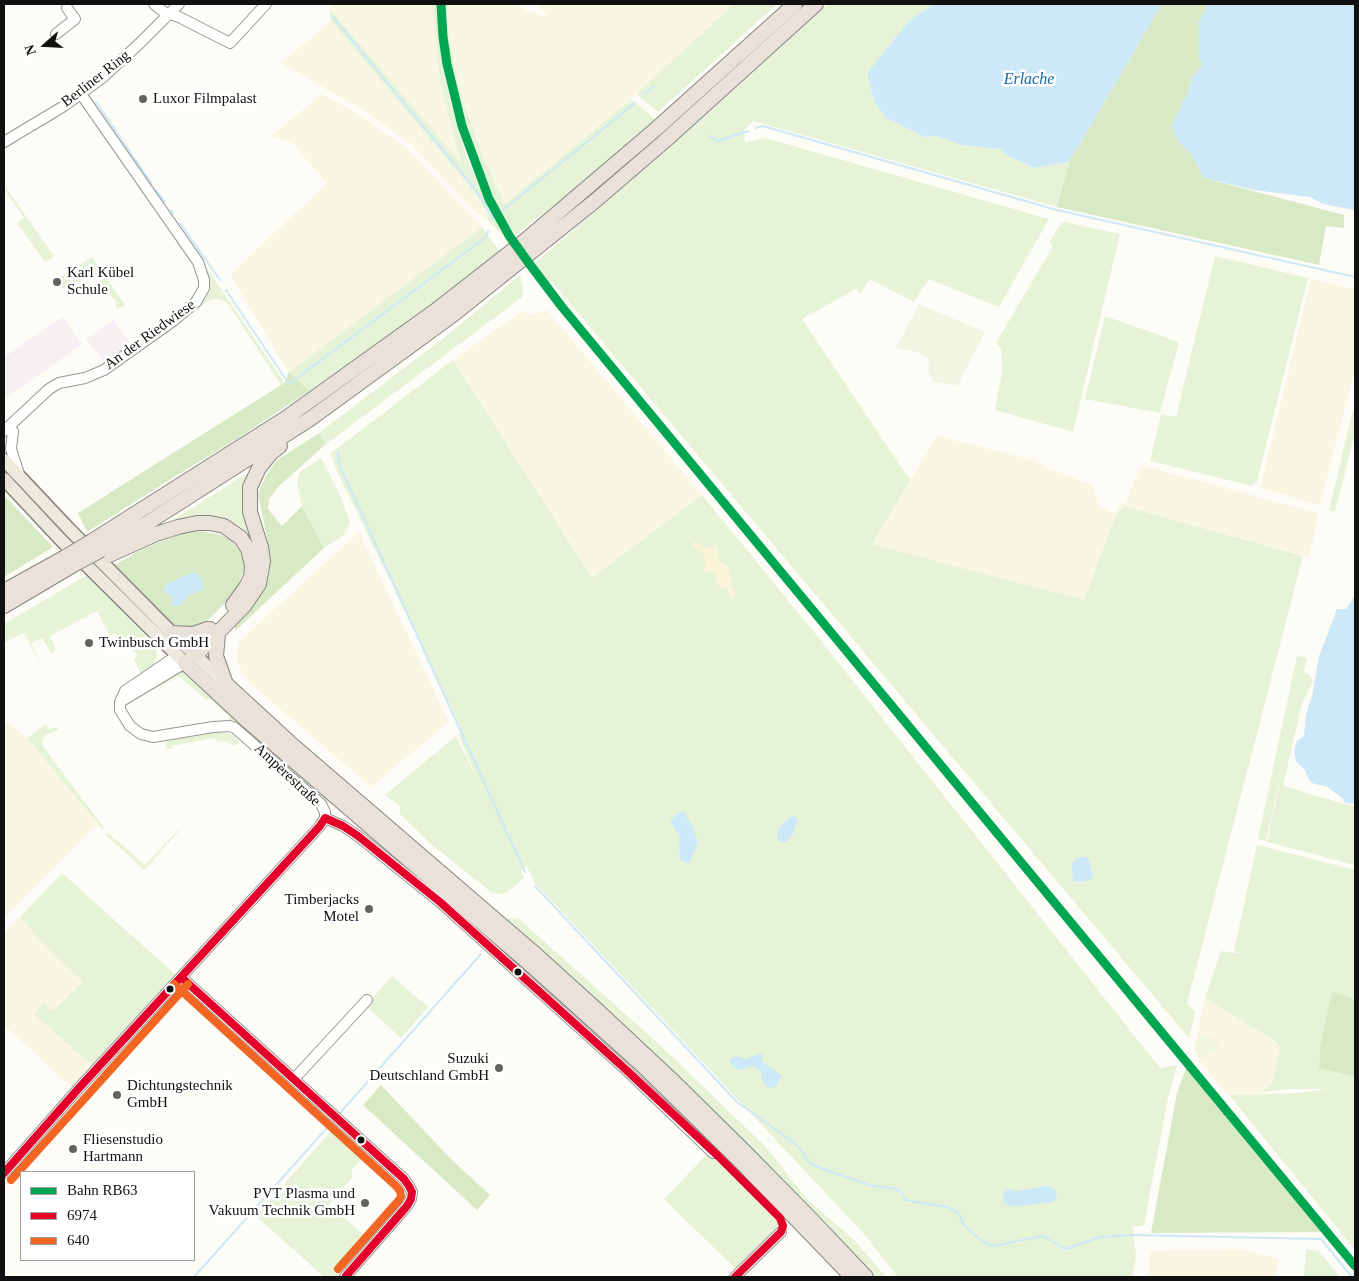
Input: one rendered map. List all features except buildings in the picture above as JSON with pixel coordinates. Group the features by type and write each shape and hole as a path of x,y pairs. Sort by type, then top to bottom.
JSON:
{"highway":[{"path":"4,606 51,579 66,577 74,564 100,549 428,316 595,201 667,139 816,4"},
{"path":"525,249 793,5"},
{"path":"4,591 26,579 74,564 148,522 310,419 454,314 512,259"},
{"path":"310,419 295,435 271,453 253,479 249,504 263,555 261,577 255,591 250,598 187,655 244,718 532,966 641,1064 739,1160 852,1277"},
{"path":"100,549 197,523 224,526 241,538 248,549 252,571 241,596 215,630 216,656 226,684 597,1010 671,1079 753,1160 866,1277"},
{"path":"4,583 10,580 26,579"},
{"path":"172,633 193,634 215,630"}],"main road":[{"path":"4,460 172,633 187,655"},
{"path":"4,481 108,588 187,655 226,684"}],"street":[{"path":"154,4 164,12 170,13 230,43 266,4"},
{"name":"Berliner Ring","path":"4,142 81,94 120,62 179,4"},
{"path":"56,34 75,19 67,5"},
{"name":"An der Riedwiese","path":"4,442 9,431 20,416 41,396 59,383 94,375 118,360 186,312 196,302 204,288 204,280 198,262 81,94"},
{"path":"9,431 15,465 22,480"},
{"name":"Ampèrestraße","path":"4,1173 314,832 324,818 325,812 321,804 236,728 230,726 214,727 160,736 147,736 134,730 120,710 120,702 187,655"},
{"path":"324,818 343,826 358,836 440,902 623,1067 713,1153"},
{"path":"181,977 404,1179 409,1186 412,1192 407,1206 346,1277"},
{"path":"294,1079 367,1000"},
{"path":"735,1277 781,1232"}],"shaded area":[{"path":"332,4 432,4 441,89 461,165 329,8"},
{"path":"448,4 518,4 528,12 548,17 537,4 734,4 636,94 505,204 482,154 460,92 448,30"},
{"path":"331,21 475,193 488,214 487,219 474,211 411,144 360,108 281,63"},
{"path":"322,94 358,114 408,149 482,227 289,372 230,275 327,183 292,143 271,136"},
{"path":"1311,279 1355,289 1355,369 1320,505 1260,488"},
{"path":"547,310 702,495 592,579 453,360 521,312 536,314"},
{"path":"62,317 83,344 4,399 4,357"},
{"path":"113,320 131,344 105,363 86,339"},
{"path":"937,436 1036,461 1045,467 1093,485 1100,507 1116,514 1121,503 1125,504 1141,465 1317,513 1318,516 1309,557 1124,506 1115,517 1084,600 872,544"},
{"path":"359,532 449,722 371,787 257,689 245,677 238,665 237,654 239,644 246,635"},
{"path":"4,721 13,726 37,748 97,824 4,919"},
{"path":"20,917 40,940 83,982 53,1011 94,1067 74,1090 4,1025 4,933"},
{"path":"1205,998 1275,1042 1280,1049 1272,1083 1259,1094 1228,1095 1199,1061 1194,1048"},
{"path":"1243,1249 1278,1259 1276,1277 1148,1277 1150,1251"}],"green space":[{"path":"432,4 438,4 444,68 450,101 468,161 482,193 508,241 487,219 488,214 475,193 331,21 329,8 461,163 441,89"},
{"path":"444,4 448,4 448,30 460,92 482,154 505,204 631,99 655,119 601,169 515,235 495,202 473,149 455,92 445,30"},
{"path":"734,4 777,4 658,112 636,94"},
{"path":"828,4 934,4 911,19 867,73 875,104 887,118 925,137 936,136 962,145 1000,149 1008,156 1034,168 1069,162 1057,207 753,121 744,130 745,143 761,138 773,140 1049,219 999,307 929,279 914,302 870,279 860,294 856,289 802,319 911,479 872,544 1084,600 1115,517 1124,506 1303,556 1187,1003 1195,1012 1189,1038 552,282 550,285 534,264 683,136"},
{"path":"1162,4 1204,4 1208,7 1199,57 1202,64 1200,70 1194,74 1187,94 1179,142 1192,156 1204,178 1344,215 1344,228 1326,226 1319,265 1057,207 1069,162"},
{"path":"89,94 284,382 281,385 228,304 221,299 211,299 190,314 203,302 210,289 208,274 86,96"},
{"path":"4,185 54,256 45,262 17,223 24,218 4,189"},
{"path":"1064,222 1120,234 1073,432 995,410 1002,372 1001,349 996,343 1053,246 1049,243 1061,223"},
{"path":"482,227 500,252 409,321 309,391 289,372"},
{"path":"1215,256 1308,278 1257,482 1252,486 1150,461 1161,414 1176,417"},
{"path":"92,257 125,305 117,309 116,302 96,276 70,284 63,289 58,279"},
{"path":"520,275 523,288 522,297 326,444 319,433 446,336"},
{"path":"919,304 985,332 957,386 934,382 928,372 929,363 927,358 918,352 896,348"},
{"path":"1105,316 1179,342 1160,413 1085,399"},
{"path":"453,360 592,578 702,495 814,632 1160,1068 1177,1065 1168,1098 1144,1225 1133,1227 1136,1257 1132,1277 898,1277 863,1233 535,883 526,865 521,870 524,878 509,891 502,894 492,893 432,845 400,814 400,806 385,795 456,736 480,785 458,734 463,732 334,465 331,453"},
{"path":"289,372 309,391 235,440 87,532 78,513 281,385 285,382"},
{"path":"1354,406 1355,433 1335,512 1329,510"},
{"path":"319,433 326,444 278,487 269,499 268,509 282,526 302,506 324,548 235,631 234,625 261,591 269,575 268,541 258,495 262,484 277,460"},
{"path":"321,458 341,497 350,523 344,535 324,548 302,506 297,482 300,472"},
{"path":"250,472 242,510 255,556 241,529 233,525 153,532"},
{"path":"4,495 53,547 4,577"},
{"path":"200,531 230,539 239,549 245,565 236,592 206,622 197,627 185,627 173,624 114,565 143,549 182,533"},
{"path":"87,575 153,643 157,655 153,667 141,674 134,659 138,655 115,633 110,636 97,611 50,636 56,650 51,653 42,638 31,643 44,670 24,633 4,643 4,624"},
{"path":"1297,656 1307,658 1304,672 1309,674 1313,681 1302,703 1283,786 1355,807 1355,865 1267,842 1288,743 1266,841 1258,839"},
{"path":"186,671 332,801 327,804 235,722 228,719 229,717 210,699 207,700 179,676 153,690 154,687 175,673"},
{"path":"46,724 48,730 57,727 59,730 45,735 42,742 43,746 104,828 102,829 27,738"},
{"path":"217,732 231,734 237,738 239,743 235,746 224,741 216,742 215,738 172,746 172,749 165,747 168,740"},
{"path":"178,830 144,870 105,834 107,832 145,865"},
{"path":"1257,845 1355,870 1355,999 1333,993 1320,1047 1319,1068 1355,1077 1355,1250 1229,1095 1298,1093 1327,1089 1292,1089 1262,1092 1272,1083 1280,1048 1276,1042 1205,998 1221,951 1243,954 1234,951"},
{"path":"62,873 177,976 94,1067 34,1014 44,1003 53,1011 83,982 40,940 20,917"},
{"path":"518,918 661,1046 767,1148 808,1200 855,1241 886,1277 877,1277 736,1133 612,1015 507,919"},
{"path":"392,976 428,1007 401,1038 366,1006"},
{"path":"1332,992 1355,999 1355,1077 1319,1068 1320,1047"},
{"path":"1210,1035 1221,1046 1200,1060 1195,1047 1198,1037"},
{"path":"1187,1066 1323,1232 1151,1233 1177,1093"},
{"path":"381,1085 451,1159 490,1195 477,1210 363,1105"},
{"path":"334,1128 365,1156 352,1170 352,1178 329,1204 369,1240 335,1277 324,1277 256,1216"},
{"path":"708,1153 713,1158 716,1157 778,1221 776,1231 738,1271 664,1199"},
{"path":"1306,1249 1319,1251 1340,1277 1304,1277"}],"sand":[{"path":"695,541 703,549 715,546 718,549 718,561 727,566 730,572 731,586 736,593 734,598 729,597 728,590 718,586 714,572 704,570 706,560 703,554 692,545"}],"water":[{"name":"Erlache","path":"934,4 1162,4 1069,162 1034,168 1008,156 1000,149 962,145 936,136 925,137 887,118 875,104 867,73 911,19"},
{"path":"1204,4 1355,4 1355,210 1323,204 1310,197 1254,190 1204,178 1192,156 1179,142 1172,125 1194,74 1200,70 1202,64 1199,57 1199,20 1208,7"},
{"path":"195,572 202,580 204,589 189,595 180,606 172,606 173,596 164,592 166,584"},
{"path":"1355,595 1355,803 1350,804 1344,802 1342,798 1326,786 1314,784 1309,780 1305,770 1296,761 1294,750 1297,741 1304,736 1306,714 1312,696 1319,656 1337,609 1346,609"},
{"path":"683,811 693,827 698,843 689,864 680,860 679,835 670,821"},
{"path":"794,816 798,820 793,834 786,842 781,842 778,840 777,830 790,817"},
{"path":"1088,857 1093,876 1090,880 1073,881 1072,864 1075,859"},
{"path":"761,1053 762,1061 782,1076 775,1088 767,1087 761,1078 762,1072 753,1066 739,1070 731,1064 730,1060 735,1056 746,1059"},
{"path":"1048,1186 1055,1190 1057,1196 1054,1202 1020,1206 1010,1206 1004,1203 1003,1195 1007,1189 1016,1191"}],"waterway":[{"path":"333,17 475,189 493,218 492,220"},
{"path":"645,94 654,86"},
{"path":"96,102 152,184"},
{"path":"493,218 635,103"},
{"path":"756,128 763,126 1057,210 1355,277"},
{"path":"709,136 718,141 748,131"},
{"path":"156,190 165,202"},
{"path":"180,223 220,280"},
{"path":"226,290 289,384 486,237 488,231"},
{"path":"338,452 339,464 525,872"},
{"path":"535,886 737,1102 796,1144 811,1164 869,1185 896,1189 901,1192 905,1200 947,1207 958,1212 964,1225 978,1238 992,1246 1043,1236 1066,1249 1100,1237 1134,1235 1321,1239 1352,1277"},
{"path":"339,1114 481,954"},
{"path":"194,1277 332,1122"}],"rail line":[{"name":"RB63","path":"441,4 447,64 462,126 489,199 510,237 531,266 562,307 1355,1266"}],"transit line":[{"name":"6974","path":"4,1173 79,1088 320,826 325,818 343,826 358,836 440,902 623,1067 718,1156 780,1218 783,1226 781,1232 735,1277"},
{"name":"6974","path":"181,977 404,1179 409,1186 412,1192 407,1206 346,1276 348,1277"},
{"name":"640","path":"174,984 400,1191 401,1196 399,1200 338,1269"},
{"name":"640","path":"11,1180 188,984"}],"place":[{"name":"Luxor Filmpalast","path":"143,99"},
{"name":"Karl Kübel Schule","path":"57,282"},
{"name":"Twinbusch GmbH","path":"89,643"},
{"name":"Timberjacks Motel","path":"369,909"},
{"name":"Suzuki Deutschland GmbH","path":"499,1068"},
{"name":"Dichtungstechnik GmbH","path":"117,1095"},
{"name":"Fliesenstudio Hartmann","path":"73,1149"},
{"name":"PVT Plasma und Vakuum Technik GmbH","path":"365,1203"}]}
